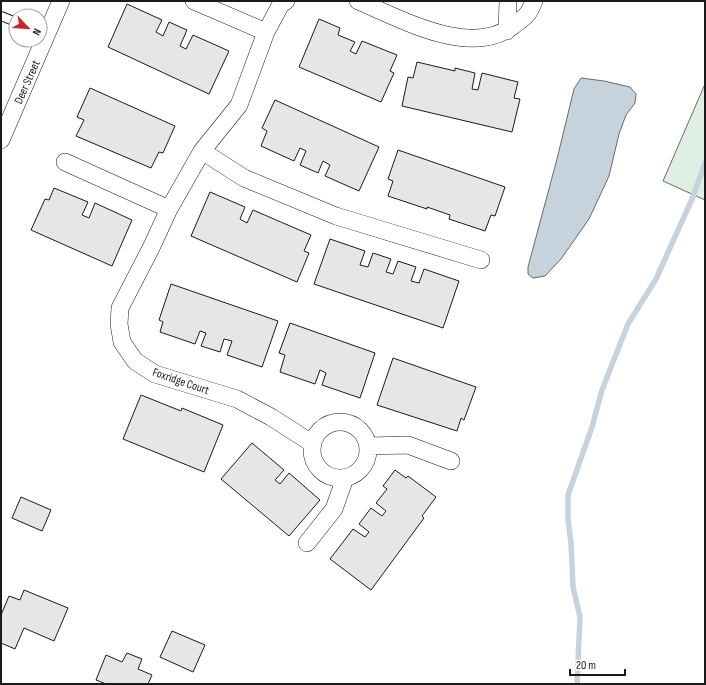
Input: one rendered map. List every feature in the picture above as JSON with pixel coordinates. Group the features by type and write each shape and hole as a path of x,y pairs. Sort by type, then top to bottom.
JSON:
{"street":[{"name":"Deer Street","path":"48,25 61,1"},
{"path":"194,1 266,32"},
{"name":"Foxridge Court","path":"286,1 281,4 266,32 239,105 202,151 169,209 120,308 119,324 122,342 136,361 155,374 237,398 313,444"},
{"path":"358,1 429,31 465,39 493,36 507,31 529,14 534,1"},
{"path":"507,31 508,1"},
{"name":"Deer Street","path":"1,140 37,48"},
{"path":"202,151 244,178 336,216 481,260"},
{"path":"65,162 169,209"},
{"path":"341,422 351,424 359,429 365,437 368,446 366,463 354,476 345,478 327,476 319,470 313,458 313,444 317,435 323,428 332,423 341,422"},
{"path":"368,446 408,445 451,461"},
{"path":"307,543 334,509 345,478"}],"green space":[{"path":"705,84 705,200 663,181"}],"shaded area":[{"path":"581,78 604,81 630,87 636,94 635,103 626,115 619,134 609,176 589,219 561,259 545,276 533,278 528,274 528,267 574,89"}],"building":[{"path":"127,4 162,20 156,32 163,36 169,22 187,30 180,46 186,49 193,35 229,51 209,94 108,47"},
{"path":"319,19 340,28 338,35 355,42 350,51 356,54 362,41 397,55 390,71 394,73 381,102 299,67"},
{"path":"417,62 455,71 455,68 475,73 472,89 478,90 482,73 518,82 514,98 520,99 512,132 402,106 408,77 413,78"},
{"path":"90,88 175,126 163,153 159,152 151,168 76,136 84,120 77,117"},
{"path":"275,100 379,147 359,191 325,176 330,165 323,161 318,173 300,165 306,151 300,148 294,161 261,146 267,131 262,128"},
{"path":"398,150 505,187 495,216 491,215 485,231 449,219 450,215 388,196 393,181 388,179"},
{"path":"54,188 88,202 82,215 89,218 95,203 132,220 112,266 31,230 45,199 49,200"},
{"path":"210,192 245,207 240,219 247,223 253,210 311,235 304,251 309,253 297,282 191,236"},
{"path":"330,239 365,251 360,265 368,267 373,253 391,259 386,272 393,274 398,261 416,267 411,281 419,283 424,269 459,281 443,328 314,284"},
{"path":"171,284 278,321 262,367 227,355 232,341 224,339 220,352 201,346 206,333 200,331 195,344 160,332 163,322 159,320"},
{"path":"290,323 375,353 360,398 322,385 326,373 320,370 315,384 280,372 285,355 279,353"},
{"path":"393,358 476,387 464,420 461,418 457,431 377,405"},
{"path":"141,395 181,411 182,408 223,425 204,472 123,439"},
{"path":"252,443 284,470 275,480 280,484 289,473 320,500 289,536 221,479"},
{"path":"395,470 406,478 408,476 436,497 422,516 424,518 371,590 330,559 353,529 365,537 369,532 359,524 371,508 382,516 386,511 376,503 387,489 383,486"},
{"path":"21,497 51,510 42,531 12,518"},
{"path":"24,590 68,608 54,641 24,628 15,649 1,643 1,615 9,596 20,600"},
{"path":"172,631 205,645 193,672 160,657"},
{"path":"127,653 142,659 138,669 152,675 148,684 106,684 96,680 106,655 122,662"}],"waterway":[{"path":"577,684 580,617 573,587 571,543 568,519 568,495 592,427 602,390 628,324 656,279 693,197 705,163"}]}
